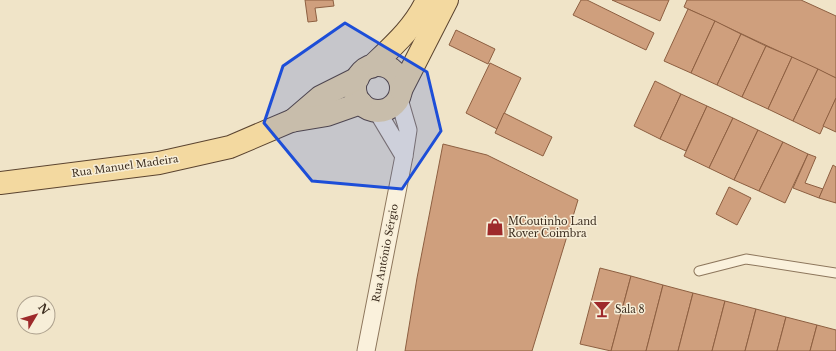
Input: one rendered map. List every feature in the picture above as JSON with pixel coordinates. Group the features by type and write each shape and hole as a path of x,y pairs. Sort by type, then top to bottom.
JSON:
{"main road":[{"name":"Rua Manuel Madeira","path":"291,121 320,97 364,72 399,41 423,9 427,0"},
{"path":"400,95 400,81 396,73 389,68 380,66 364,72 356,87 356,96 369,107 386,110 394,106 400,95 447,0"},
{"name":"Rua Manuel Madeira","path":"0,183 159,163 230,147 291,121 369,107"}],"street":[{"name":"Rua António Sérgio","path":"366,351 408,130 400,95"},
{"path":"369,107 404,156"}],"lane":[{"path":"700,271 746,259 836,273"}],"highlighted area":[{"path":"345,23 427,72 441,131 402,189 312,181 264,123 283,66"}],"building":[{"path":"305,0 333,0 334,6 315,8 317,21 308,22"},
{"path":"581,0 587,0 654,33 646,50 573,15"},
{"path":"612,0 669,0 660,21"},
{"path":"687,0 801,0 836,16 836,78 684,7"},
{"path":"688,9 715,21 691,73 664,61"},
{"path":"715,21 741,34 717,85 691,73"},
{"path":"456,30 495,49 488,64 449,45"},
{"path":"741,34 766,46 742,97 717,85"},
{"path":"766,46 792,57 768,109 742,97"},
{"path":"792,57 818,69 793,121 768,109"},
{"path":"490,63 521,78 497,129 466,113"},
{"path":"818,69 836,78 836,98 820,134 793,121"},
{"path":"655,81 681,94 660,139 634,126"},
{"path":"681,94 707,106 686,151 660,139"},
{"path":"836,98 836,132 823,126"},
{"path":"707,106 733,118 709,168 684,156"},
{"path":"504,113 552,137 543,156 495,133"},
{"path":"733,118 758,130 734,180 709,168"},
{"path":"758,130 783,142 759,191 734,180"},
{"path":"783,142 808,154 785,203 759,191"},
{"path":"443,144 487,155 578,200 532,351 405,351 417,278"},
{"path":"808,154 816,157 805,183 823,189 819,198 793,188"},
{"path":"833,165 836,167 836,203 819,198"},
{"path":"729,187 751,198 737,225 716,214"},
{"path":"600,268 631,276 611,351 580,344"},
{"path":"631,276 663,285 646,351 611,351"},
{"path":"663,285 693,293 678,351 646,351"},
{"path":"693,293 725,301 712,351 678,351"},
{"path":"725,301 756,309 745,351 712,351"},
{"path":"756,309 786,317 777,351 745,351"},
{"path":"786,317 817,325 810,351 777,351"},
{"path":"817,325 836,330 836,351 810,351"}],"place":[{"name":"MCoutinho Land Rover Coimbra","path":"495,227"},
{"name":"Sala 8","path":"602,309"}]}
